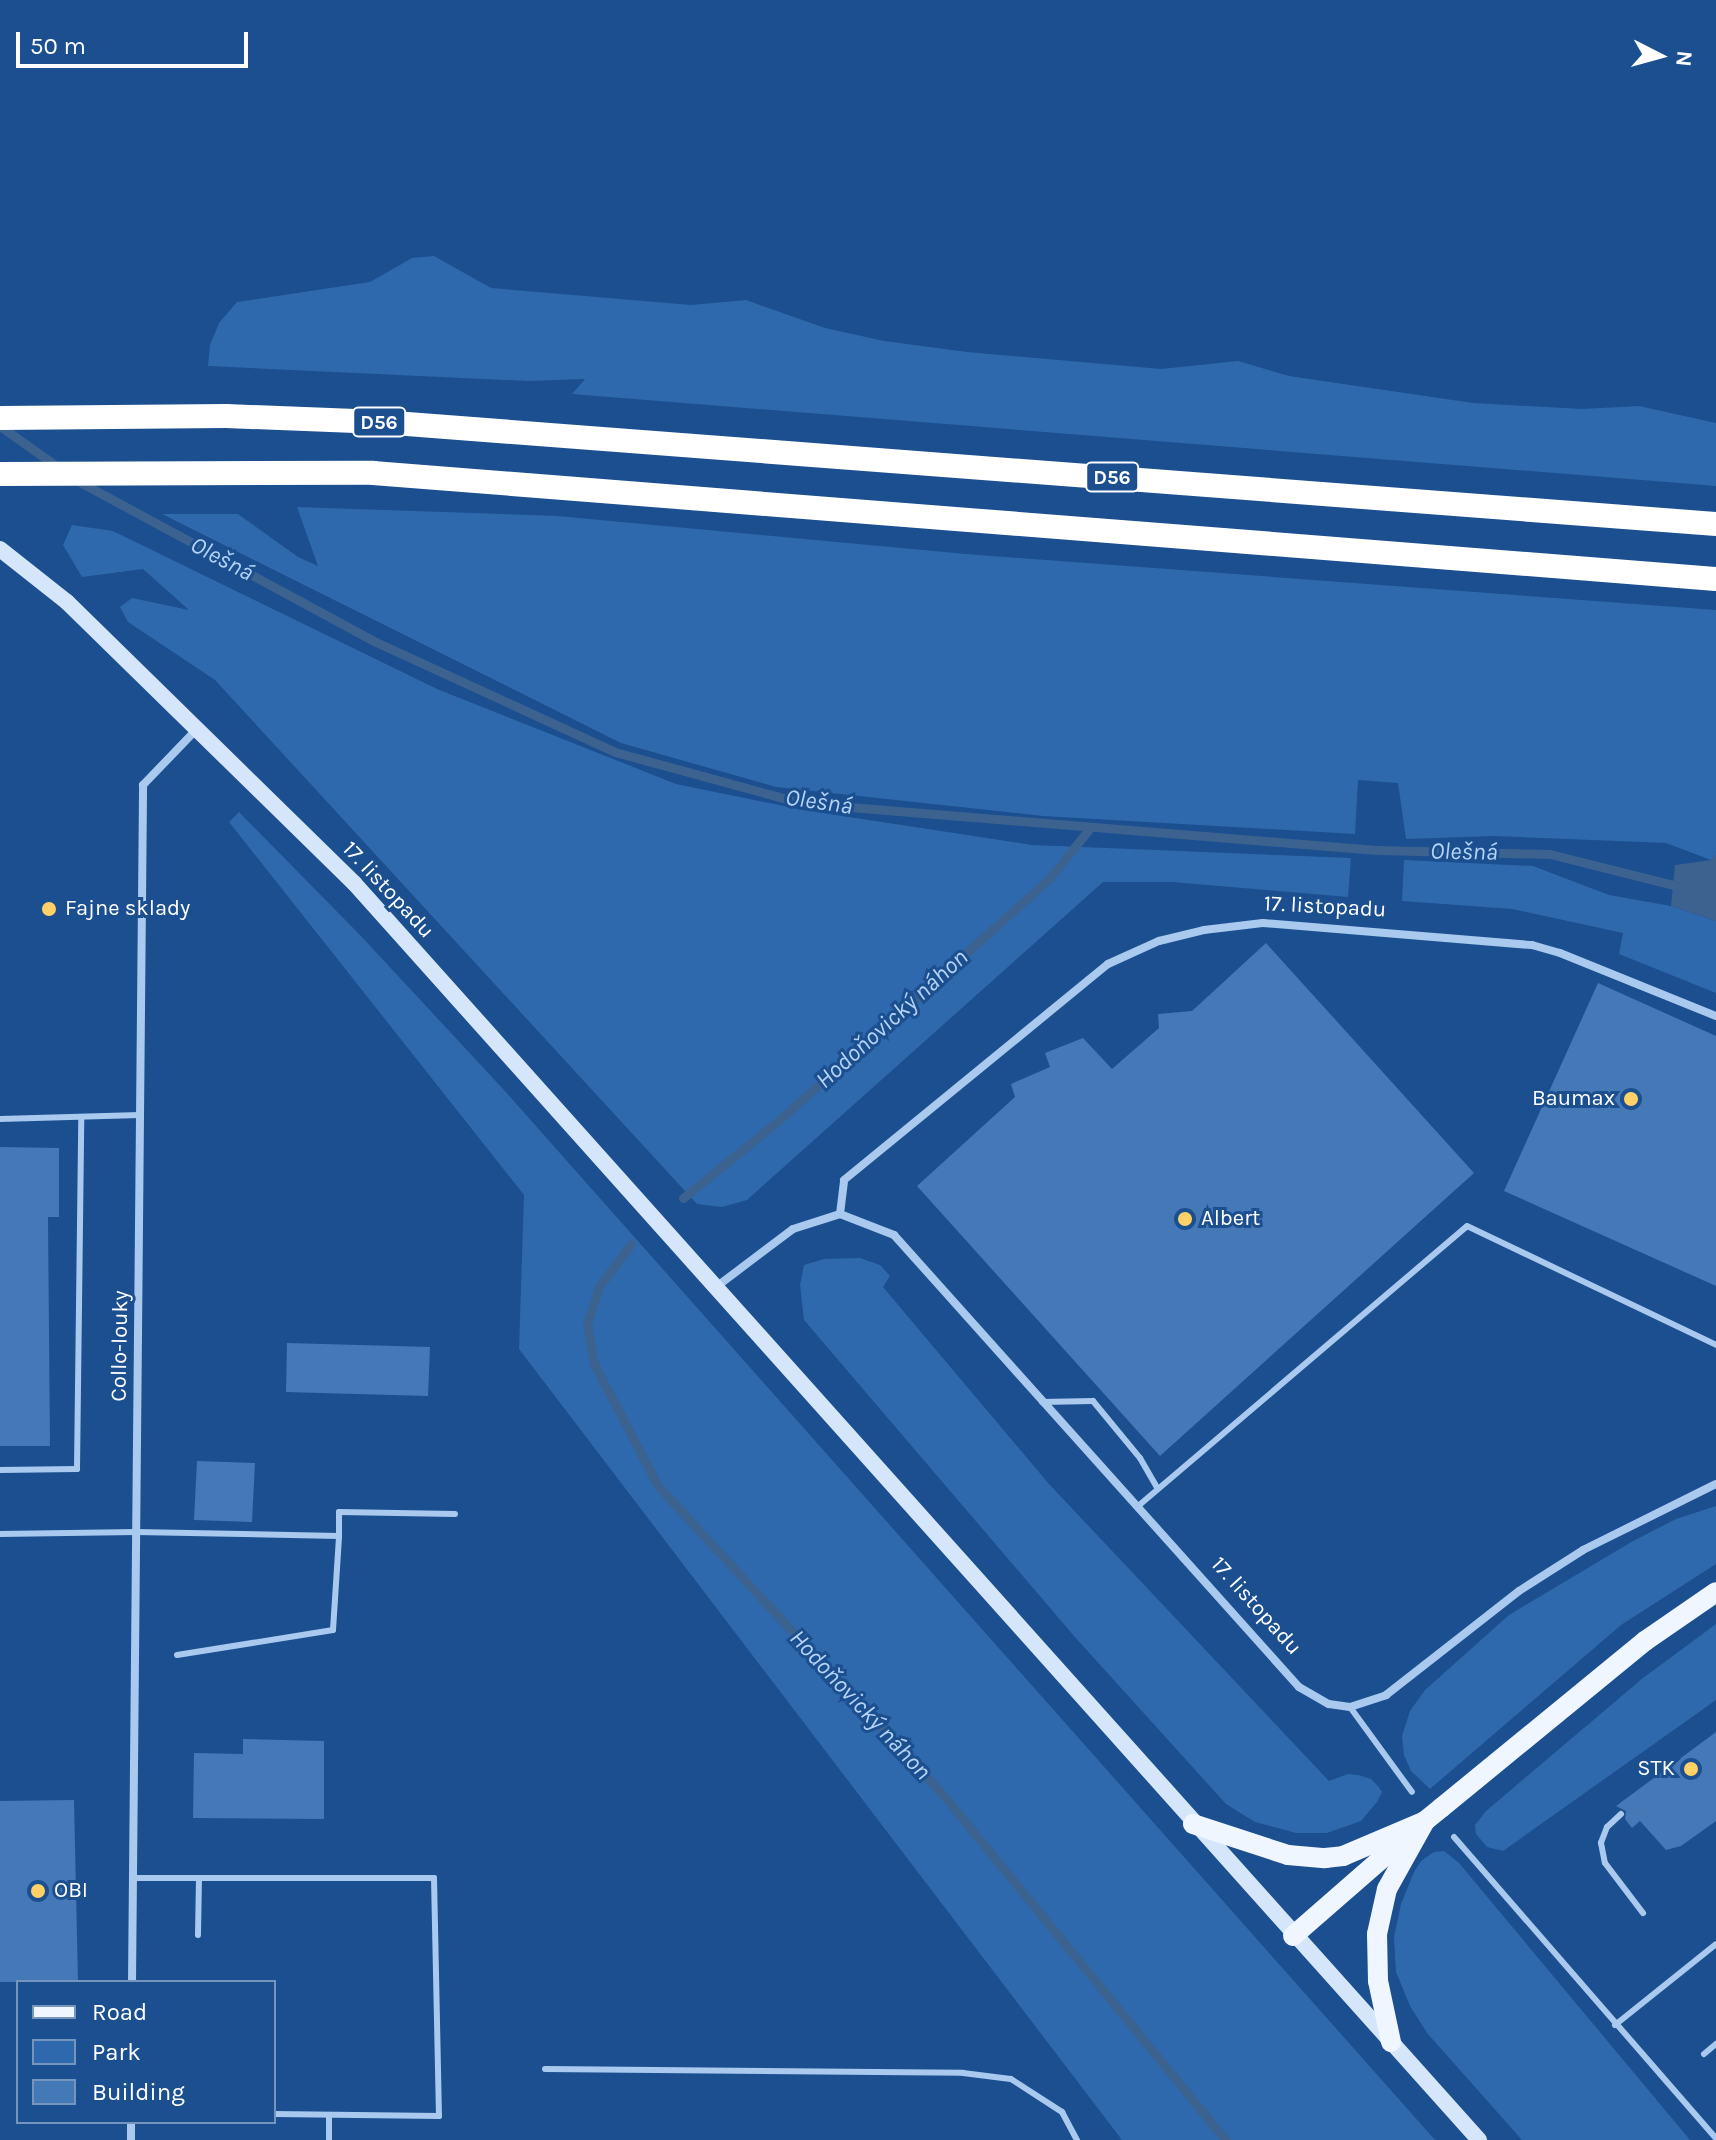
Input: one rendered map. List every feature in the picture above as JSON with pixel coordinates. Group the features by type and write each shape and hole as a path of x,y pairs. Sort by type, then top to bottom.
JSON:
{"highway":[{"name":"D56","path":"0,418 226,416 541,432 1716,524"},
{"path":"0,474 297,471 525,483 1716,579"}],"main road":[{"name":"17. listopadu","path":"0,549 67,602 195,731 354,883 1293,1936 1479,2140"},
{"path":"1293,1936 1433,1814 1645,1641 1716,1592"},
{"path":"1193,1824 1288,1855 1325,1858 1343,1856 1433,1814"},
{"path":"1391,2042 1378,1981 1377,1934 1387,1889 1433,1814"}],"street":[{"name":"Collo-louky","path":"132,1980 143,785 195,731"},
{"name":"17. listopadu","path":"1350,1707 1329,1704 1299,1687 894,1235 840,1214 844,1180 1108,964 1159,941 1204,930 1263,923 1532,945 1560,953 1716,1016"},
{"path":"716,1287 793,1229 840,1214"},
{"path":"1350,1707 1386,1695 1519,1591 1583,1550 1716,1484"}],"lane":[{"path":"0,1119 140,1115"},
{"path":"0,1470 77,1469 81,1117"},
{"path":"1137,1507 1467,1226 1716,1345"},
{"path":"1042,1402 1093,1401 1140,1458 1157,1488"},
{"path":"177,1655 333,1630 339,1512 455,1514"},
{"path":"0,1534 136,1532 339,1536"},
{"path":"1350,1707 1412,1792"},
{"path":"1621,1814 1607,1827 1601,1843 1605,1863 1643,1913"},
{"path":"1454,1837 1716,2138"},
{"path":"133,1878 434,1878 439,2116 276,2114"},
{"path":"198,1935 199,1878"},
{"path":"1615,2025 1716,1945"},
{"path":"1704,2054 1716,2044"},
{"path":"545,2069 963,2073 1011,2079 1062,2112 1077,2140"},
{"path":"329,2115 329,2140"}],"green space":[{"path":"434,256 491,288 691,305 746,300 825,328 884,341 967,352 1161,369 1238,361 1289,376 1473,403 1582,409 1639,406 1716,423 1716,486 572,394 585,379 528,381 208,366 210,345 219,323 237,302 370,282 412,258"},
{"path":"297,507 557,516 966,554 1716,610 1716,855 1711,860 1666,843 1493,836 1406,839 1398,783 1358,780 1355,834 1043,816 776,787 621,743 162,514 238,514 298,557 318,566"},
{"path":"72,525 113,531 437,689 676,784 803,810 1032,845 1351,858 1348,897 1172,882 1103,882 747,1200 722,1207 697,1204 215,680 128,622 120,607 132,598 189,610 143,569 82,577 63,545"},
{"path":"239,812 360,935 504,1090 1435,2140 1122,2140 519,1349 524,1195 229,822"},
{"path":"1404,860 1533,866 1609,895 1671,906 1716,921 1716,993 1619,954 1623,933 1512,909 1402,901"},
{"path":"860,1258 880,1265 890,1276 883,1287 1049,1484 1329,1781 1348,1774 1358,1775 1371,1779 1378,1786 1382,1792 1361,1821 1327,1833 1296,1833 1255,1822 1226,1804 1074,1636 804,1320 800,1285 804,1265 824,1259"},
{"path":"1716,1506 1716,1564 1621,1625 1430,1789 1411,1771 1404,1755 1402,1736 1410,1711 1425,1690 1509,1615 1633,1541 1676,1519"},
{"path":"1716,1624 1716,1700 1503,1851 1487,1847 1476,1834 1475,1825 1486,1811 1643,1678"},
{"path":"1444,1851 1459,1863 1690,2140 1522,2140 1427,2033 1410,2006 1396,1972 1394,1937 1401,1904 1414,1872 1421,1861 1434,1852"}],"shaded area":[{"path":"1716,855 1716,921 1671,906 1675,865 1711,860"}],"building":[{"name":"Albert","path":"1266,943 1474,1173 1160,1456 917,1186 1015,1097 1011,1084 1050,1067 1045,1053 1083,1038 1112,1069 1159,1028 1158,1014 1192,1011"},
{"name":"Baumax","path":"1598,983 1716,1036 1716,1286 1504,1191"},
{"path":"0,1147 59,1148 59,1217 48,1217 50,1446 0,1446"},
{"path":"287,1343 430,1347 428,1396 286,1392"},
{"path":"197,1461 255,1463 252,1522 194,1520"},
{"name":"STK","path":"1716,1732 1716,1821 1681,1846 1666,1850 1640,1821 1632,1828 1625,1819 1626,1811 1616,1806"},
{"path":"243,1739 324,1741 324,1819 193,1818 194,1753 243,1754"},
{"name":"OBI","path":"74,1800 78,1980 0,1982 0,1801"}],"waterway":[{"name":"Olešná","path":"0,426 59,468"},
{"name":"Olešná","path":"78,481 376,642 615,752 801,803 1376,850 1550,854 1681,887 1685,885"},
{"name":"Hodoňovický náhon","path":"683,1198 777,1122 1050,878 1089,829"},
{"name":"Hodoňovický náhon","path":"631,1244 599,1287 587,1323 594,1364 658,1486 944,1796 1226,2140"}],"place":[{"name":"Fajne sklady","path":"49,909"},
{"name":"Baumax","path":"1631,1099"},
{"name":"Albert","path":"1185,1219"},
{"name":"STK","path":"1691,1769"},
{"name":"OBI","path":"38,1891"}]}
